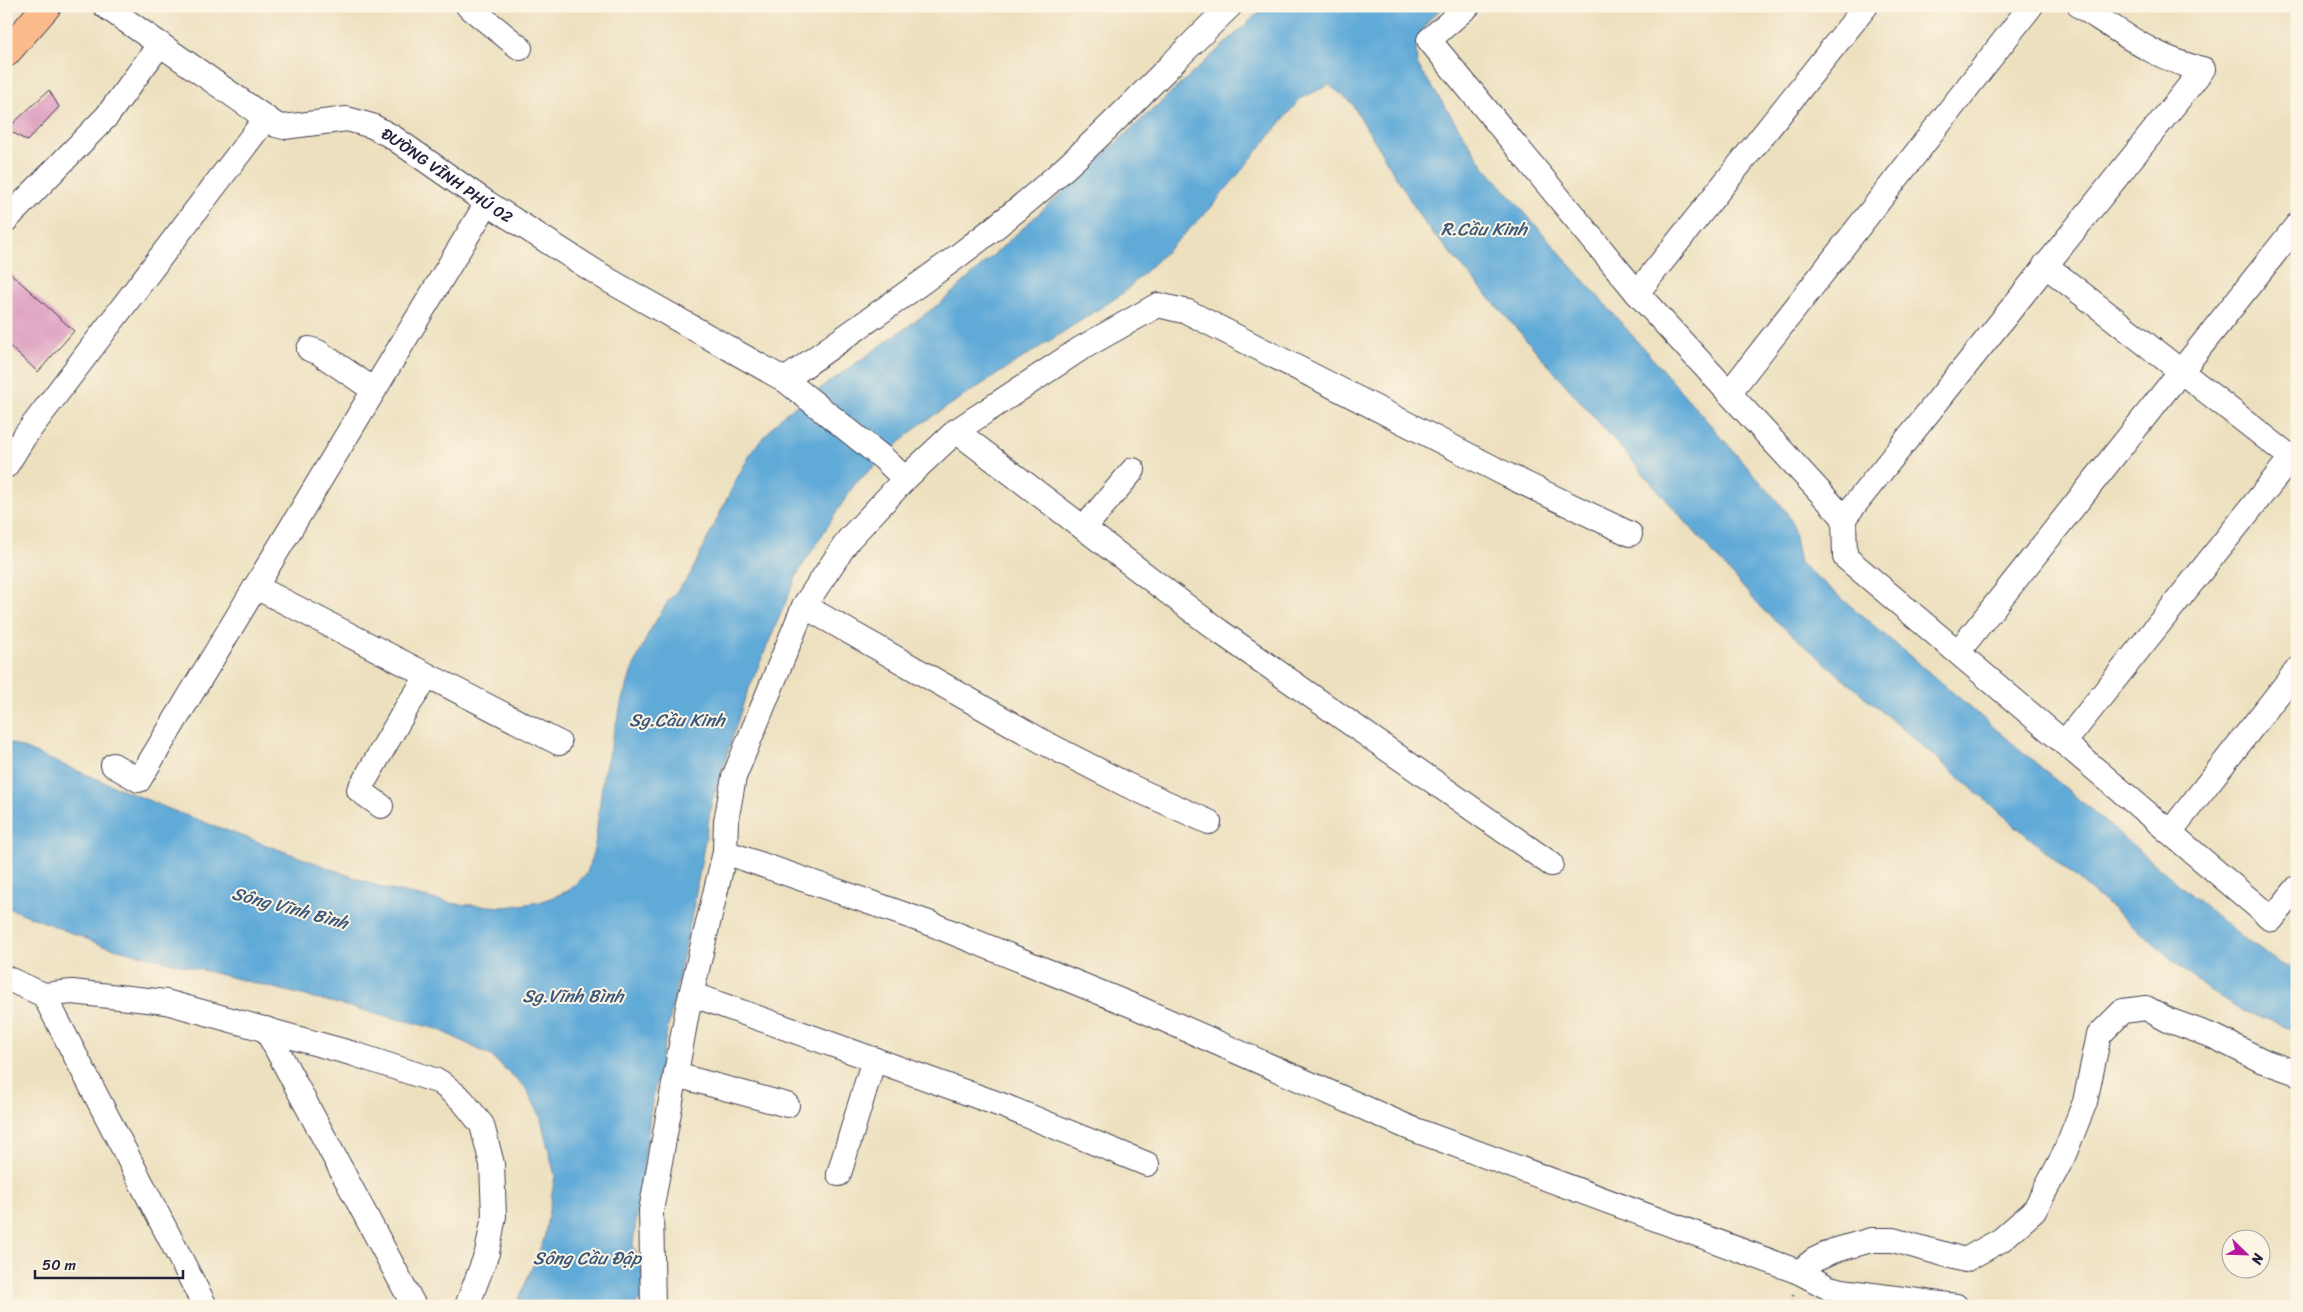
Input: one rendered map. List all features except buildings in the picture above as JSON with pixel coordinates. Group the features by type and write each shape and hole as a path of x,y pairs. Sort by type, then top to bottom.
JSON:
{"highway":[{"path":"6,53 47,6"}],"street":[{"name":"ĐƯỜNG VĨNH PHÚ 02","path":"105,6 276,125 284,127 347,119 372,126 391,136 487,203 610,282 790,385 884,458 905,479"},
{"path":"468,6 520,48"},
{"path":"790,385 869,318 964,253 1054,178 1230,6"},
{"path":"1468,6 1429,40 1637,293 1844,518"},
{"path":"1637,293 1866,6"},
{"path":"1729,393 2031,6"},
{"path":"2080,6 2154,52 2190,67 2203,69 1844,518 1845,557 2272,919 2297,888"},
{"path":"6,220 106,116 160,44"},
{"path":"6,466 24,438 266,118"},
{"path":"113,766 139,780 487,203"},
{"path":"1958,652 2181,371 2293,238"},
{"path":"2045,265 2294,460 2064,743"},
{"path":"653,1300 652,1211 691,994 725,852 726,821 734,777 804,606 849,539 905,479 956,431 1080,349 1158,305 1188,312 1509,476 1630,534"},
{"path":"309,349 318,352 374,390"},
{"path":"956,431 1219,631 1551,864"},
{"path":"1084,528 1133,470"},
{"path":"256,587 559,743"},
{"path":"804,606 1045,743 1126,785 1209,822"},
{"path":"2170,832 2297,670"},
{"path":"381,806 359,790 407,707 428,676"},
{"path":"725,852 929,923 1136,1007 1410,1128 1799,1272 1829,1288 1842,1292 1956,1306"},
{"path":"6,978 44,996 72,992 166,1002 354,1054 440,1082 462,1100 482,1124 492,1164 494,1216 487,1254 467,1306"},
{"path":"691,994 1004,1106 1147,1164"},
{"path":"44,996 205,1306"},
{"path":"1799,1272 1814,1260 1827,1254 1871,1240 1893,1240 1966,1260 2001,1240 2034,1211 2063,1157 2085,1102 2099,1036 2123,1011 2146,1008 2168,1020 2215,1037 2263,1061 2297,1072"},
{"path":"266,1029 414,1306"},
{"path":"839,1174 874,1060"},
{"path":"676,1075 787,1105"}],"path":[{"path":"653,1300 680,1305 706,1303"}],"water":[{"path":"1266,6 1444,6 1429,20 1416,43 1417,64 1484,166 1785,510 1792,522 1800,563 2240,936 2281,964 2297,970 2297,1030 2243,1011 2204,987 1762,609 1424,223 1351,102 1329,85 1300,99 1209,210 1122,294 919,425 854,485 799,571 745,698 712,801 691,920 652,1102 633,1245 643,1271 641,1299 635,1306 516,1306 544,1239 555,1176 540,1115 525,1087 491,1056 438,1029 102,945 6,907 6,741 174,811 386,889 456,904 506,907 540,902 568,891 587,873 595,845 603,776 632,670 649,632 667,603 690,575 736,480 754,448 783,415 942,302"}],"water label":[{"name":"R.Cầu Kinh","path":"1484,229"},
{"name":"Sg.Cầu Kinh","path":"677,720"},
{"name":"Sông Vĩnh Bình","path":"290,908"},
{"name":"Sg.Vĩnh Bình","path":"573,996"},
{"name":"Sông Cầu Đập","path":"587,1258"}]}
